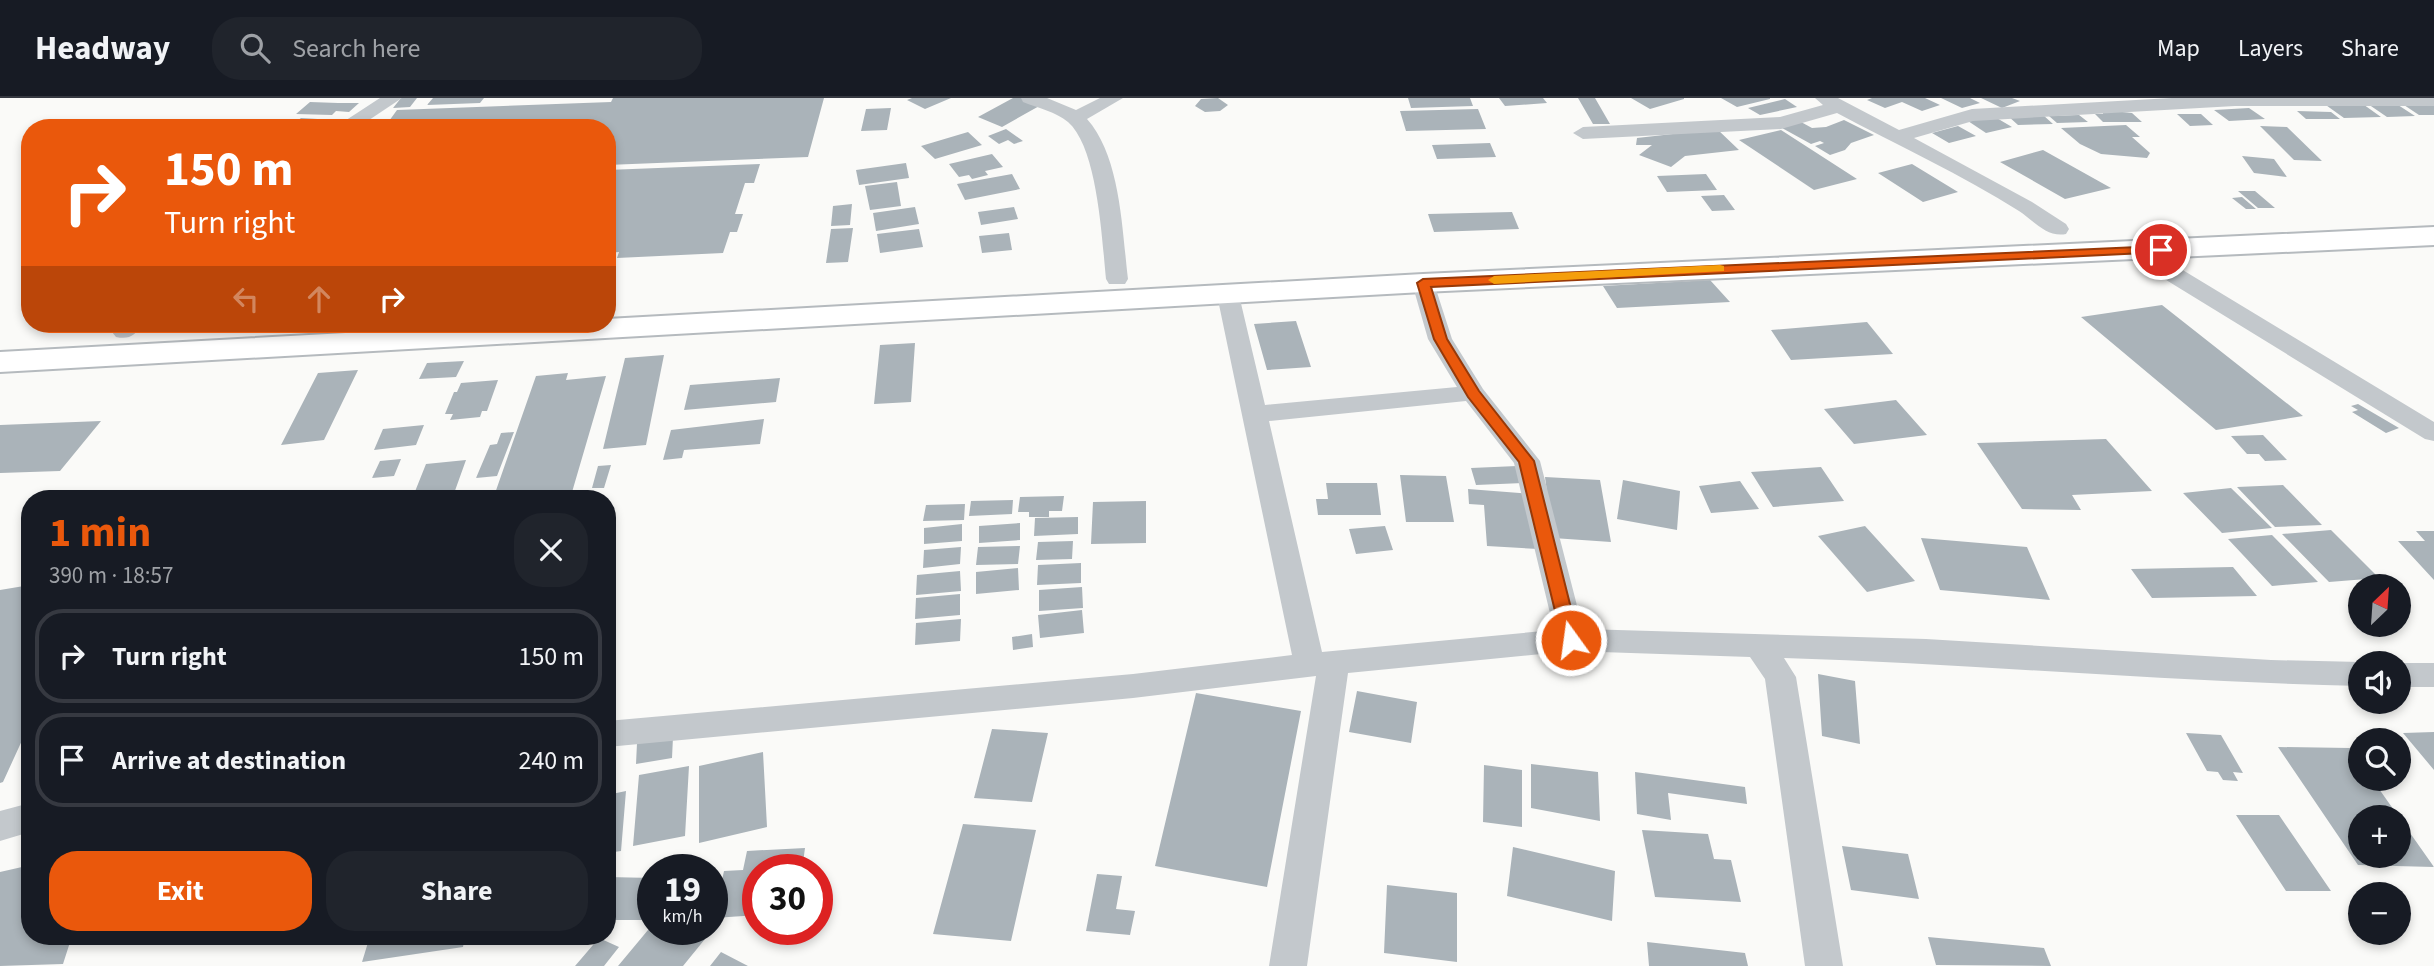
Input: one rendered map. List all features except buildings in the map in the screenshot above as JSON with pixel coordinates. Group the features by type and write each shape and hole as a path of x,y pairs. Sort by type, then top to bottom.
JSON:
{"main road":[{"path":"616,318 1058,293 1228,296 1875,249 2058,229 2255,229 2434,220"},
{"path":"1058,293 1117,279 1875,249 2136,251 2434,236"},
{"path":"616,308 679,314"},
{"path":"0,339 69,333"},
{"path":"0,362 410,333"}],"street":[{"path":"358,119 393,98"},
{"path":"1030,98 1075,118 1088,132 1106,187 1117,279"},
{"path":"1075,118 1114,98"},
{"path":"1897,137 1972,115 2235,100 2434,100"},
{"path":"1583,133 1781,123 1832,102 2025,206 2058,229"},
{"path":"2136,251 2171,275 2434,433"},
{"path":"1423,283 1440,339 1473,393 1527,461 1571,640"},
{"path":"1228,296 1254,414 1322,663 1288,966"},
{"path":"1254,414 1473,393"},
{"path":"616,733 1133,687 1322,663 1571,640 1842,649 2348,674"},
{"path":"1759,646 1780,677 1824,966"},
{"path":"1780,677 1842,649"},
{"path":"2411,675 2434,675"},
{"path":"0,826 21,820"}],"slow traffic":[{"path":"1494,280 1720,269"}],"route":[{"path":"1571,640 1527,461 1473,393 1440,339 1423,283 1885,260 2161,250"}]}
